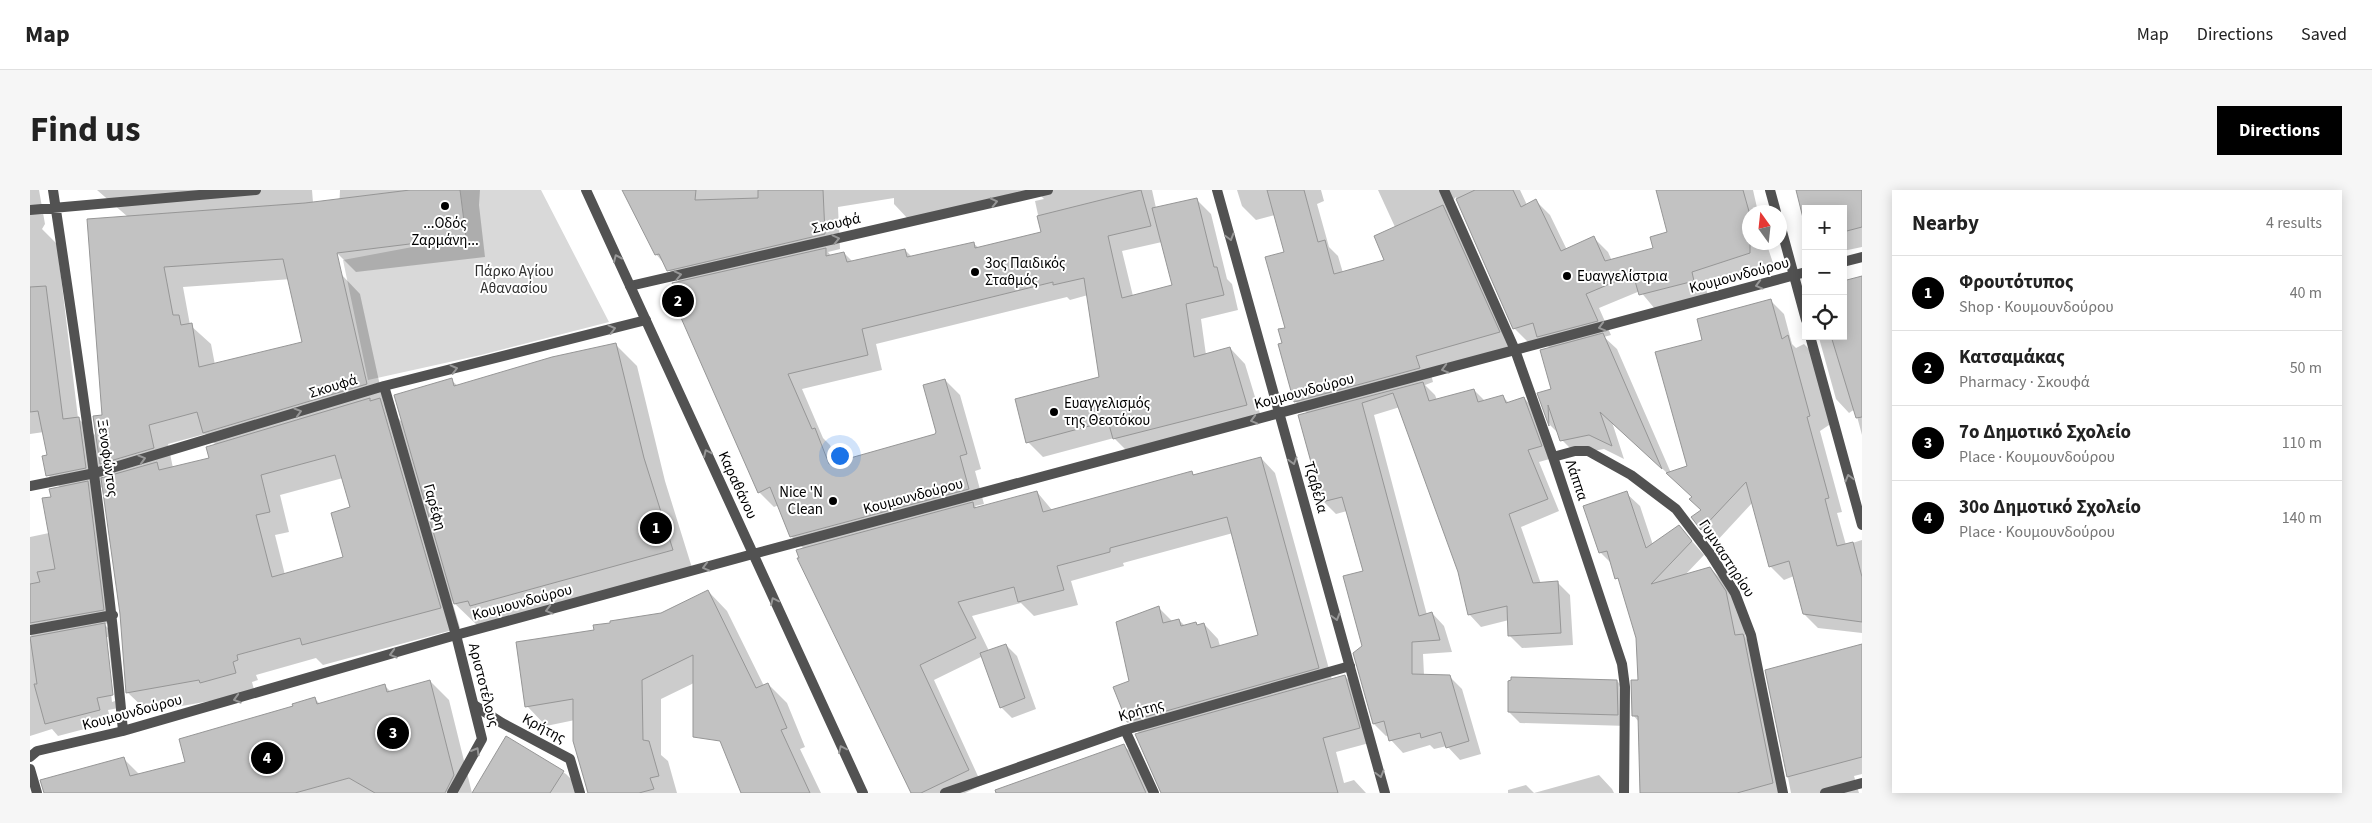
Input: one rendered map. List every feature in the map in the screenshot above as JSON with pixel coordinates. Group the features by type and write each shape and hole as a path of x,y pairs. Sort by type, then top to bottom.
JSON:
{"street":[{"name":"Ξενοφώντος","path":"53,190 95,473 113,615 123,731"},
{"path":"30,210 256,190"},
{"name":"Καραθάνου","path":"586,190 863,793"},
{"name":"Σκουφά","path":"630,286 1048,190"},
{"name":"Τζαβέλα","path":"1217,190 1385,793"},
{"name":"Λάππα","path":"1444,190 1515,350 1622,664 1625,688 1624,793"},
{"path":"1770,190 1774,205"},
{"path":"1787,250 1802,305"},
{"path":"1847,261 1862,257"},
{"name":"Κουμουνδούρου","path":"30,757 37,752 123,731 753,554 1802,273"},
{"name":"Σκουφά","path":"30,486 95,473 384,386 646,320"},
{"path":"1811,340 1862,525"},
{"name":"Γαρέφη","path":"384,386 456,636"},
{"name":"Γυμναστηρίου","path":"1553,457 1588,451 1631,475 1676,509 1711,555 1734,593 1751,635 1783,793"},
{"path":"30,630 113,615"},
{"name":"Αριστοτέλους","path":"452,793 482,739 456,636"},
{"name":"Κρήτης","path":"945,793 1124,730 1350,666"},
{"name":"Κρήτης","path":"474,705 502,723 570,760 580,793"},
{"path":"1124,730 1154,793"},
{"path":"30,769 37,793"},
{"path":"1825,793 1862,783"}],"green space":[{"name":"Πάρκο Αγίου Αθανασίου","path":"460,190 541,190 609,322 481,355 368,380 343,260 466,237"}],"building":[{"path":"410,190 460,190 466,237 337,253 367,384 203,433 197,412 149,425 154,448 100,464 93,416 102,415 87,219 305,203","holes":["283,259 302,342 199,367 192,323 181,325 179,315 173,315 164,267"]},
{"path":"622,190 696,190 695,200 758,198 758,190 823,190 825,234 667,271 659,254 655,255"},
{"path":"1141,190 1151,226 1108,236 1122,298 1172,285 1152,208 1197,198 1214,267 1217,267 1224,295 1186,304 1194,357 1230,347 1247,405 1113,439 1108,421 1026,443 1015,399 1099,377 1084,278 1053,285 1053,282 862,329 868,355 788,374 812,429 815,428 829,464 935,434 923,385 945,379 967,454 960,456 969,489 790,537 770,487 758,493 678,311 684,308 672,283 826,248 826,256 844,252 847,262 905,249 907,257 974,242 975,248 1041,232 1037,216"},
{"path":"1267,190 1304,190 1318,242 1325,240 1334,274 1384,260 1374,236 1443,205 1500,332 1416,356 1420,368 1294,402 1278,344 1282,343 1278,329 1285,328 1265,257 1284,252"},
{"path":"1475,190 1513,190 1521,207 1536,199 1561,251 1594,236 1605,261 1653,248 1650,237 1667,232 1656,190 1743,190 1747,205 1742,205 1742,250 1750,250 1750,253 1692,272 1694,281 1639,295 1633,274 1586,294 1598,321 1537,337 1533,323 1513,329 1456,199"},
{"path":"1796,190 1862,190 1862,227 1847,231 1847,205 1802,205 1802,214"},
{"path":"1862,276 1862,417 1856,418 1832,340 1847,340 1847,280"},
{"path":"46,286 63,419 79,417 86,468 46,476 42,456 47,455 38,411 30,412 30,287"},
{"path":"1771,299 1782,339 1788,335 1810,416 1807,417 1829,498 1825,499 1837,546 1853,542 1862,577 1862,622 1803,614 1789,561 1769,567 1746,482 1701,530 1691,517 1701,510 1689,499 1692,497 1666,473 1687,466 1655,352 1702,340 1697,319"},
{"path":"1603,333 1662,469 1600,412 1612,446 1589,435 1560,441 1548,405 1549,426 1537,393 1551,389 1540,350"},
{"path":"616,343 644,458 673,550 470,606 468,601 454,604 394,395 452,378 454,386 552,357"},
{"path":"1423,382 1429,401 1474,389 1478,402 1503,395 1506,403 1524,397 1542,446 1528,450 1548,499 1509,514 1533,583 1558,581 1561,633 1508,636 1507,606 1468,615 1458,572 1393,393 1362,403 1419,616 1432,612 1440,640 1412,642 1412,674 1450,675 1469,741 1446,748 1441,732 1421,738 1420,733 1389,741 1384,721 1373,724 1353,653 1362,646 1343,576 1363,571 1342,497 1322,502 1298,415"},
{"path":"370,398 370,401 380,398 441,608 302,645 300,638 237,655 238,660 233,662 236,673 200,683 199,680 126,693 120,614 101,478 157,462 159,470 209,458 206,447","holes":["335,455 350,507 331,513 343,557 272,577 256,515 270,512 261,475"]},
{"path":"1261,457 1319,668 1127,722 1113,687 1129,681 1116,622 1159,606 1163,623 1179,619 1181,626 1196,622 1197,625 1204,623 1211,648 1258,635 1227,517 1110,548 1110,552 1057,566 1064,590 1018,602 1014,587 958,602 976,638 920,665 969,770 921,793 911,793 797,558 799,558 796,550 973,502 974,508 1037,491 1043,512 1192,471 1193,475"},
{"path":"88,481 104,610 30,623 30,584 40,582 37,572 55,569 42,498 51,497 49,489"},
{"path":"1627,491 1646,548 1679,525 1692,541 1651,584 1710,567 1726,591 1735,635 1743,634 1744,637 1773,783 1737,793 1640,793 1638,716 1632,716 1631,680 1638,680 1636,638 1618,578 1615,579 1607,551 1599,553 1583,506"},
{"path":"708,590 756,688 768,683 787,728 781,730 810,793 741,793 720,741 693,737 693,655 642,680 643,740 649,741 659,776 650,778 654,789 639,793 588,793 573,741 573,699 525,707 516,642 594,630 593,625 661,613"},
{"path":"105,623 113,695 97,698 100,710 45,724 34,684 37,684 30,637"},
{"path":"1006,644 1025,698 1000,708 980,653"},
{"path":"1862,644 1862,757 1787,777 1765,670"},
{"path":"1345,675 1360,728 1323,738 1338,793 1161,793 1135,734"},
{"path":"1511,677 1617,680 1618,715 1508,712 1508,681 1511,680"},
{"path":"430,680 454,775 445,793 375,793 349,778 295,793 44,793 40,780 124,757 130,776 185,762 179,739 293,706 292,704 315,697 317,704 385,684 387,692"},
{"path":"506,736 564,771 550,793 472,793"},
{"path":"1124,744 1146,793 996,793 995,790"}],"place":[{"name":"...Οδός Ζαρμάνη...","path":"445,206"},
{"name":"3ος Παιδικός Σταθμός","path":"975,272"},
{"name":"Ευαγγελίστρια","path":"1567,276"},
{"name":"Κατσαμάκας","path":"678,301"},
{"name":"Ευαγγελισμός της Θεοτόκου","path":"1054,412"},
{"name":"Nice 'N Clean","path":"833,501"},
{"name":"Φρουτότυπος","path":"656,528"},
{"name":"7ο Δημοτικό Σχολείο","path":"393,733"},
{"name":"30ο Δημοτικό Σχολείο","path":"267,758"}]}
